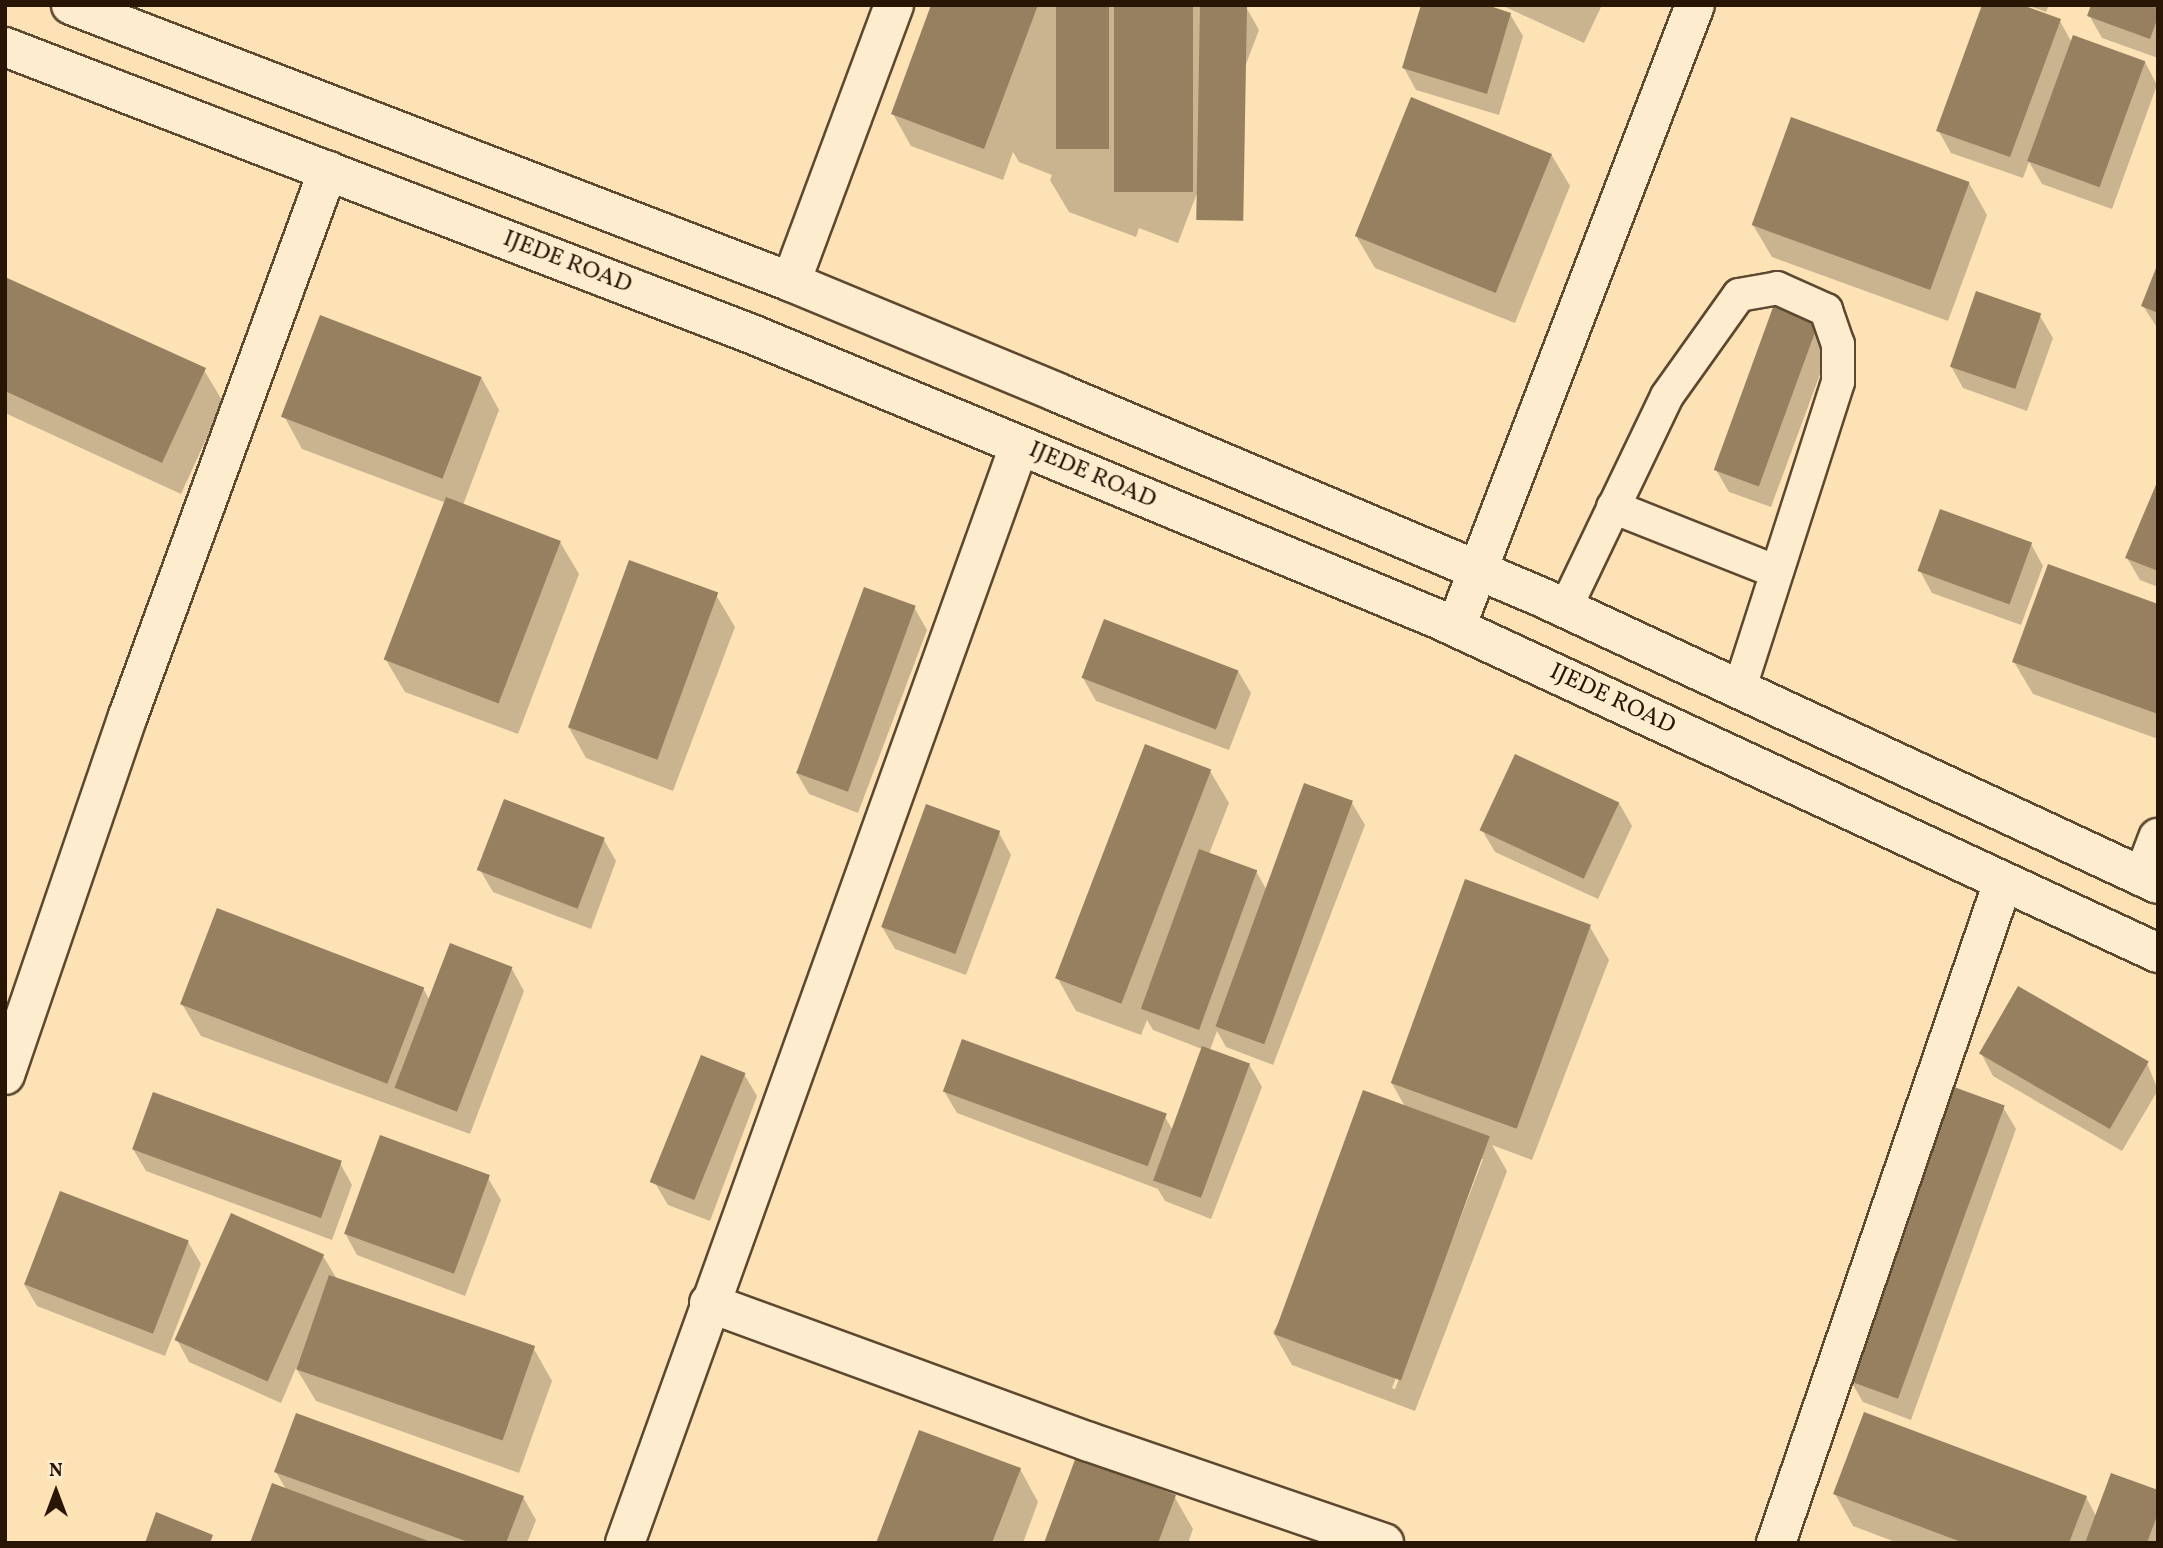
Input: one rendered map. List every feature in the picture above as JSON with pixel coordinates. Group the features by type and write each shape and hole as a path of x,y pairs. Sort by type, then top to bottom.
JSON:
{"main road":[{"path":"71,5 116,13 791,282 1479,571 2150,881 2158,838"},
{"path":"791,282 894,5"},
{"path":"1456,627 1695,5"},
{"name":"IJEDE ROAD","path":"5,47 767,341 1456,627 2158,953"},
{"path":"5,1075 128,716 328,170"},
{"path":"625,1543 1019,446"},
{"path":"1776,1543 2003,882"},
{"path":"709,1303 1089,1442 1384,1543"}],"lane":[{"path":"1565,609 1667,396 1739,295 1777,288 1826,310 1838,344 1839,382 1739,690"},
{"path":"1613,507 1777,572"}],"building":[{"path":"931,5 1038,5 984,149 891,114"},
{"path":"1056,5 1109,5 1109,149 1056,149"},
{"path":"1114,5 1193,5 1193,192 1114,192"},
{"path":"1200,5 1247,6 1243,221 1196,220"},
{"path":"1421,5 1487,5 1511,13 1487,94 1402,68"},
{"path":"1982,5 2022,5 2061,19 2010,157 1936,131"},
{"path":"2091,5 2158,5 2158,17 2150,39 2087,16"},
{"path":"2073,35 2145,61 2100,187 2027,161"},
{"path":"1411,97 1552,154 1496,293 1355,236"},
{"path":"1791,117 1970,182 1930,290 1752,225"},
{"path":"2158,263 2158,313 2141,306"},
{"path":"5,277 206,368 162,463 5,391"},
{"path":"1976,291 2041,313 2015,389 1950,367"},
{"path":"1776,299 1821,315 1759,486 1714,470"},
{"path":"320,315 482,377 442,479 281,417"},
{"path":"2158,480 2158,571 2125,558"},
{"path":"446,497 561,541 498,704 384,659"},
{"path":"1940,509 2032,543 2010,605 1917,571"},
{"path":"629,560 718,592 657,760 568,727"},
{"path":"2048,564 2158,604 2158,714 2012,662"},
{"path":"864,587 916,606 848,792 796,773"},
{"path":"1104,619 1238,671 1216,729 1081,678"},
{"path":"1145,744 1211,769 1121,1004 1055,978"},
{"path":"1515,754 1619,803 1584,879 1480,830"},
{"path":"1304,783 1353,801 1264,1044 1215,1026"},
{"path":"504,799 605,838 578,909 477,870"},
{"path":"926,804 1000,831 955,954 881,927"},
{"path":"1199,849 1257,870 1199,1030 1141,1009"},
{"path":"1465,879 1591,925 1517,1129 1391,1083"},
{"path":"217,908 424,988 387,1084 180,1004"},
{"path":"450,943 513,967 457,1112 394,1088"},
{"path":"2018,986 2149,1061 2110,1129 1979,1054"},
{"path":"962,1039 1167,1114 1148,1166 943,1092"},
{"path":"1202,1046 1250,1063 1201,1198 1153,1180"},
{"path":"701,1055 746,1073 694,1200 650,1182"},
{"path":"1954,1087 2005,1105 1898,1399 1847,1380"},
{"path":"1363,1090 1490,1136 1401,1380 1274,1334"},
{"path":"153,1092 342,1161 321,1218 132,1149"},
{"path":"380,1135 490,1175 454,1274 344,1234"},
{"path":"60,1191 189,1240 153,1334 24,1284"},
{"path":"231,1213 324,1254 268,1381 174,1340"},
{"path":"329,1275 535,1346 503,1441 296,1370"},
{"path":"1864,1412 2087,1496 2069,1543 1964,1543 1833,1494"},
{"path":"296,1413 524,1496 506,1543 471,1543 274,1472"},
{"path":"919,1430 1021,1468 992,1543 876,1543"},
{"path":"1076,1457 1176,1495 1158,1543 1044,1543"},
{"path":"2111,1473 2158,1490 2158,1513 2147,1543 2085,1543"},
{"path":"272,1483 431,1542 431,1543 250,1543"},
{"path":"156,1512 213,1535 210,1543 145,1543"}]}
